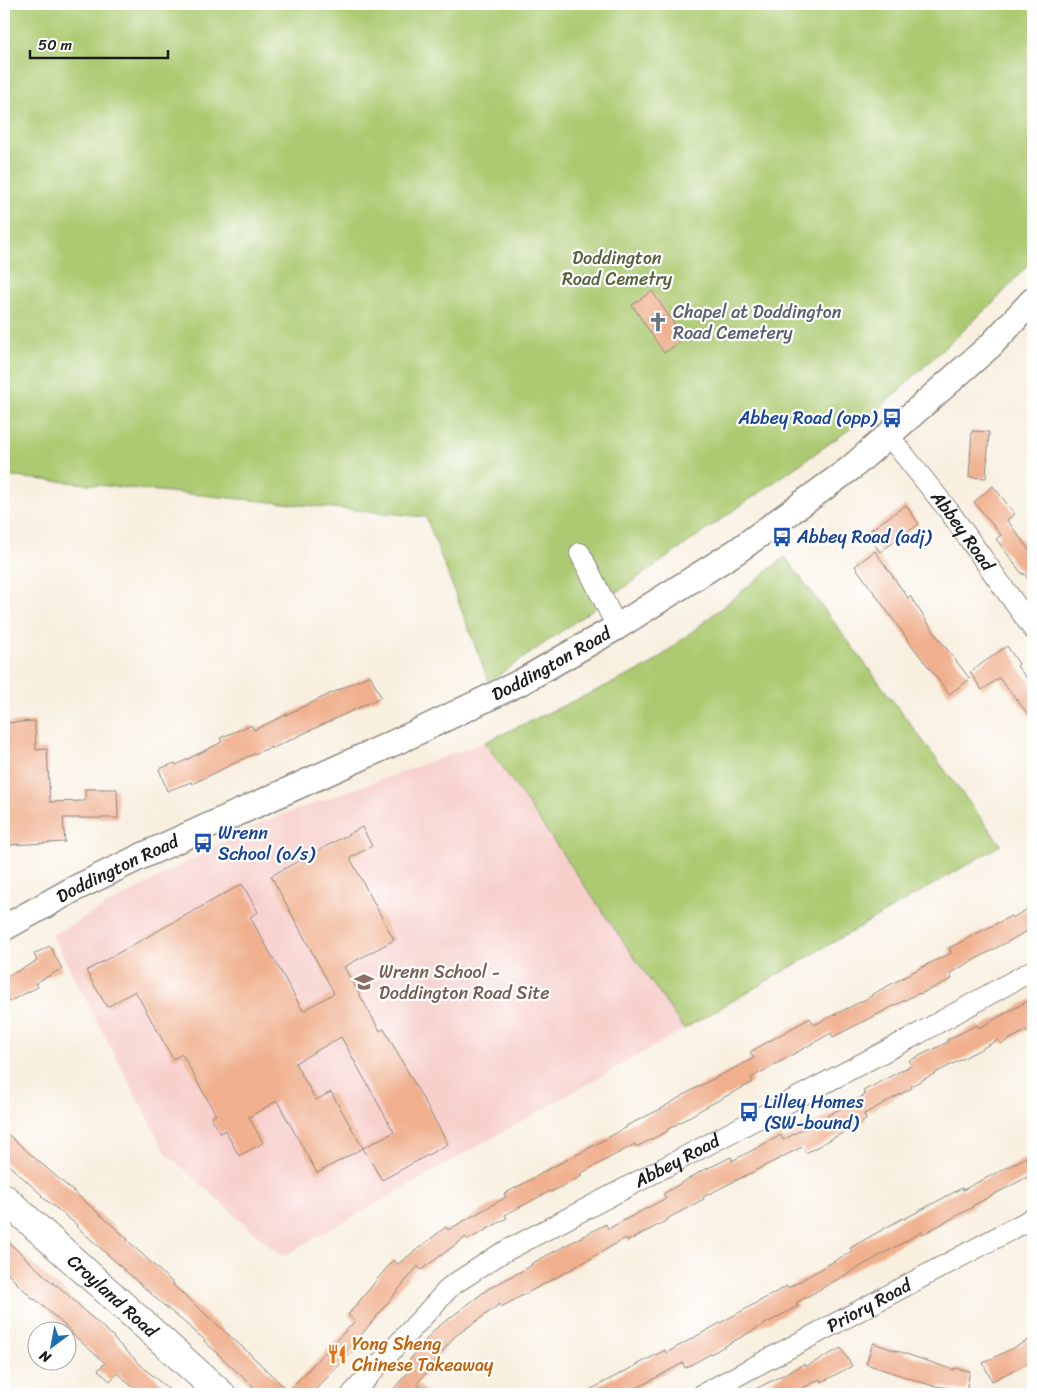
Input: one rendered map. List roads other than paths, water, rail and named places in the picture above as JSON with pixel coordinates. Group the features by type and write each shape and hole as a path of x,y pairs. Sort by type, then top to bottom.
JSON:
{"main road":[{"name":"Croyland Road","path":"4,1198 221,1394"}],"street":[{"name":"Doddington Road","path":"4,928 74,889 142,856 409,736 521,682 617,627 737,551 851,468 991,345 1033,300"},
{"name":"Abbey Road","path":"888,436 949,511 1033,629"},
{"path":"580,552 617,627"},
{"name":"Abbey Road","path":"352,1394 451,1286 500,1254 909,1038 1033,970"},
{"name":"Priory Road","path":"703,1394 1033,1218"}],"place":[{"name":"Chapel at Doddington Road Cemetery","path":"658,322"},
{"name":"Abbey Road (opp)","path":"892,418"},
{"name":"Abbey Road (adj)","path":"782,537"},
{"name":"Wrenn School (o/s)","path":"203,843"},
{"name":"Wrenn School - Doddington Road Site","path":"364,982"},
{"name":"Lilley Homes (SW-bound)","path":"749,1112"},
{"name":"Yong Sheng Chinese Takeaway","path":"337,1354"}],"park label":[{"name":"Doddington Road Cemetry","path":"617,268"}]}
